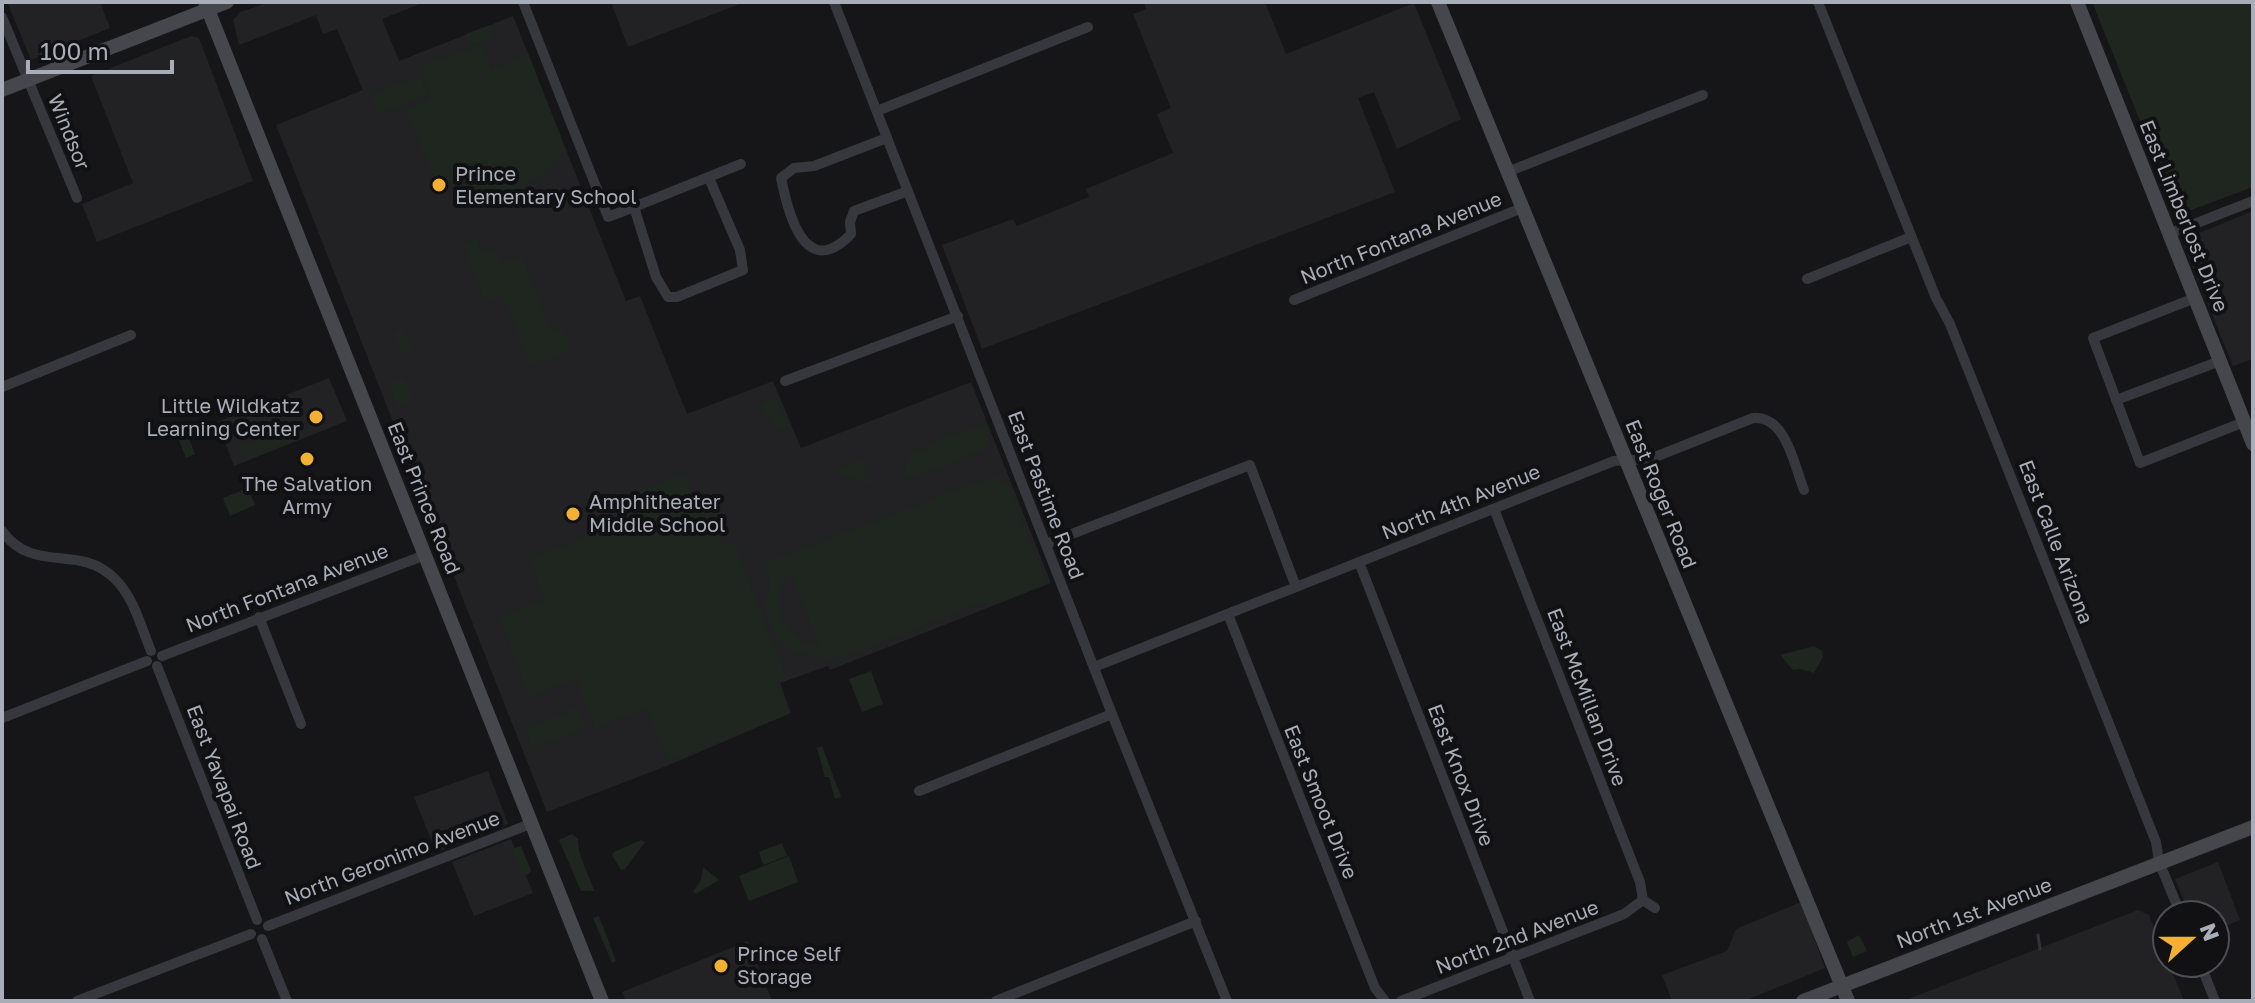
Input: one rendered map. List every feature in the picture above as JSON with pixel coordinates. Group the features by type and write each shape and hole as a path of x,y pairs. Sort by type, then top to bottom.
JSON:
{"main road":[{"path":"2,90 207,6 227,2"},
{"name":"East Roger Road","path":"1438,2 1848,1001"},
{"name":"East Limberlost Drive","path":"2077,2 2253,444"},
{"name":"East Prince Road","path":"207,6 602,1001"},
{"name":"North 1st Avenue","path":"1803,1001 2253,827"}],"street":[{"path":"523,2 608,217 741,164"},
{"name":"East Calle Arizona","path":"1818,2 1911,237 2001,451 2156,842 2159,862"},
{"name":"East Pastime Road","path":"838,3 887,138 1227,1001"},
{"name":"Windsor","path":"2,17 77,198"},
{"path":"877,111 1088,27"},
{"name":"North Fontana Avenue","path":"1507,172 1703,95"},
{"path":"887,138 814,166 786,171 781,178 787,207 805,245 815,251 842,243 851,234 850,222 854,211 908,191"},
{"path":"634,207 656,277 668,297 677,297 743,270 740,250 709,178"},
{"path":"2169,234 2253,201"},
{"name":"North Fontana Avenue","path":"1294,300 1522,208"},
{"path":"1807,279 1911,237"},
{"path":"2195,298 2093,338 2140,463 2244,422"},
{"path":"785,381 958,316"},
{"path":"2,387 131,335"},
{"path":"2116,400 2220,361"},
{"name":"North 4th Avenue","path":"1094,667 1614,461 1650,459 1753,418 1761,417 1775,423 1783,435 1804,490"},
{"path":"1046,544 1250,465 1296,587"},
{"name":"East McMillan Drive","path":"1494,509 1640,882 1643,900"},
{"name":"East Yavapai Road","path":"2,531 32,555 86,560 105,570 132,602 257,920"},
{"name":"North Fontana Avenue","path":"2,718 425,555"},
{"name":"East Knox Drive","path":"1359,562 1530,1001"},
{"name":"East Smoot Drive","path":"1228,614 1375,988 1385,1001"},
{"path":"259,617 301,724"},
{"path":"919,791 1112,714"},
{"name":"North Geronimo Avenue","path":"268,926 530,824"},
{"path":"2159,862 2174,899"},
{"path":"1643,900 1655,908"},
{"name":"North 2nd Avenue","path":"1401,1001 1624,914 1643,900"},
{"path":"77,1001 257,936 268,934 268,926 264,921 257,920 250,928 257,936 287,1001"},
{"path":"996,1001 1196,921"},
{"path":"2206,979 2215,1001"}],"shaded area":[{"path":"7,2 100,2 110,28 31,60"},
{"path":"270,2 425,2 382,19 399,61 513,16 626,301 640,296 687,414 773,381 801,448 971,382 1051,583 830,670 828,666 780,683 791,713 547,812 276,125 363,90 337,29 323,34 316,15 239,45 233,20 240,12"},
{"path":"611,2 745,2 628,47"},
{"path":"1144,2 1265,2 1286,54 1414,3 1461,119 1397,149 1374,92 1358,98 1395,192 982,349 942,245 1013,219 1017,226 1089,197 1086,189 1173,153 1157,114 1171,108 1133,14 1146,9"},
{"path":"2092,2 2253,2 2253,187 2178,215"},
{"path":"490,25 494,37 470,46 466,34"},
{"path":"191,36 199,38 253,181 97,242 82,204 133,183 91,76"},
{"path":"482,44 492,69 528,53 566,150 535,182 466,208 457,185 443,185 440,177 434,178 406,110 431,98 421,67"},
{"path":"419,75 427,95 379,114 371,94"},
{"path":"2253,211 2253,359 2233,366 2182,240"},
{"path":"476,239 481,253 494,248 501,264 522,256 551,331 562,327 572,350 531,366 502,295 485,301 463,245"},
{"path":"403,328 413,351 403,355 393,333"},
{"path":"404,377 412,399 398,407 388,383"},
{"path":"329,378 347,421 234,466 217,422"},
{"path":"771,396 779,404 789,426 780,431 760,408"},
{"path":"300,424 305,437 243,459 238,447"},
{"path":"984,425 991,441 988,448 910,479 903,476 907,461 917,449 923,451 926,446"},
{"path":"184,426 195,454 186,458 175,430"},
{"path":"861,460 866,464 865,474 873,485 850,479 835,469"},
{"path":"685,474 692,494 629,518 621,498"},
{"path":"994,476 1008,485 1047,583 988,606 986,601 843,657 818,658 795,651 776,636 766,612 770,582 763,564","holes":["791,574 820,647 796,637 782,618 779,595"]},
{"path":"248,488 255,505 230,516 223,498"},
{"path":"702,491 725,546 734,543 786,677 777,681 789,714 668,762 647,709 596,728 576,679 530,697 499,617 545,599 529,559"},
{"path":"1814,646 1822,651 1823,657 1814,673 1793,670 1780,655"},
{"path":"871,671 883,704 862,712 849,679"},
{"path":"577,707 585,728 532,749 525,729"},
{"path":"822,746 841,797 835,799 817,748"},
{"path":"488,771 508,824 436,852 414,797"},
{"path":"572,834 578,839 594,891 581,891 559,840"},
{"path":"511,839 533,893 474,916 452,862"},
{"path":"641,840 645,842 621,870 612,855 614,852"},
{"path":"782,843 787,856 763,865 759,852"},
{"path":"521,846 531,871 527,875 522,873 512,849"},
{"path":"789,856 798,882 749,901 739,876"},
{"path":"2218,862 2240,920 2231,924 2231,899 2183,899 2175,879"},
{"path":"703,867 719,880 696,894 693,892 701,880"},
{"path":"1801,902 1825,968 1744,1001 1672,1001 1662,975 1727,951 1736,929"},
{"path":"2138,910 2149,915 2151,920 2151,979 2175,979 2184,1001 1903,1001"},
{"path":"599,916 616,961 612,963 593,918"},
{"path":"1859,935 1867,951 1853,957 1847,942"},
{"name":"Prince Self Storage","path":"748,941 772,1001 626,1001 622,992"}],"waterway":[{"path":"2038,935 2040,949"}],"place":[{"name":"Prince Elementary School","path":"439,185"},
{"name":"Little Wildkatz Learning Center","path":"316,417"},
{"name":"The Salvation Army","path":"307,459"},
{"name":"Amphitheater Middle School","path":"573,514"},
{"name":"Prince Self Storage","path":"721,966"}]}
